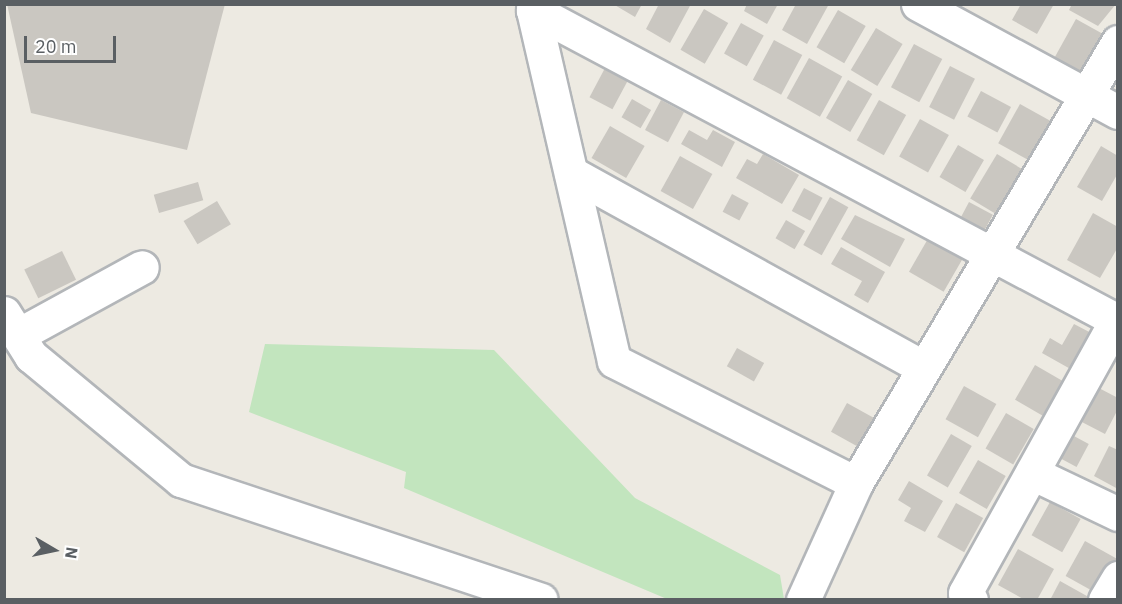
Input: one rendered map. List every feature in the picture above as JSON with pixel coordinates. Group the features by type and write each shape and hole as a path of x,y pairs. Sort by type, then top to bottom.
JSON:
{"street":[{"path":"918,4 1118,112"},
{"path":"534,7 614,361 856,483"},
{"path":"534,7 1117,321 965,593 971,600"},
{"path":"803,600 856,483 1118,42"},
{"path":"571,173 924,368"},
{"path":"142,267 11,324 32,357 181,480 542,600"},
{"path":"1032,473 1118,514"},
{"path":"1105,600 1118,578"}],"green space":[{"path":"265,344 494,350 635,498 780,575 784,599 667,599 404,488 406,472 249,412"}],"building":[{"path":"7,4 225,4 187,150 31,113"},
{"path":"613,4 642,4 635,17"},
{"path":"659,4 691,4 670,43 646,29"},
{"path":"747,4 778,4 767,24 744,11"},
{"path":"796,4 829,4 807,44 782,30"},
{"path":"1021,4 1054,4 1037,34 1012,20"},
{"path":"1072,4 1116,4 1098,26 1069,10"},
{"path":"704,9 728,23 705,64 680,50"},
{"path":"838,10 866,26 844,63 816,47"},
{"path":"1076,19 1107,36 1085,75 1054,58"},
{"path":"741,23 764,36 747,66 724,54"},
{"path":"876,28 903,44 877,86 851,70"},
{"path":"774,40 802,55 781,95 753,80"},
{"path":"914,44 942,59 919,102 891,87"},
{"path":"809,58 842,76 820,117 787,98"},
{"path":"950,66 975,79 954,120 929,107"},
{"path":"605,68 628,80 612,109 590,97"},
{"path":"848,80 872,94 850,132 826,118"},
{"path":"981,91 1011,107 997,133 967,117"},
{"path":"632,99 651,110 641,128 622,117"},
{"path":"661,100 684,112 668,142 645,130"},
{"path":"879,100 906,115 884,155 857,140"},
{"path":"1020,104 1051,121 1029,160 998,143"},
{"path":"920,119 949,135 928,173 899,157"},
{"path":"610,126 645,146 626,178 592,158"},
{"path":"689,130 707,140 713,130 735,142 722,167 681,144"},
{"path":"958,145 984,160 965,192 940,177"},
{"path":"1101,146 1118,156 1118,173 1102,201 1077,187"},
{"path":"763,154 799,175 782,204 736,178 747,159 757,164"},
{"path":"997,154 1024,170 997,215 970,199"},
{"path":"680,156 712,174 693,209 661,191"},
{"path":"198,182 203,200 159,213 154,195"},
{"path":"804,188 823,198 810,221 792,211"},
{"path":"732,194 749,203 739,221 723,212"},
{"path":"830,197 848,207 822,255 803,245"},
{"path":"217,201 231,224 197,244 184,221"},
{"path":"969,202 993,215 985,230 961,217"},
{"path":"1093,213 1118,227 1118,247 1100,278 1067,260"},
{"path":"855,215 905,239 890,267 841,239"},
{"path":"786,220 805,231 795,249 776,238"},
{"path":"929,237 964,257 944,292 909,272"},
{"path":"841,247 885,272 868,303 854,295 862,281 831,264"},
{"path":"62,251 76,280 38,298 24,269"},
{"path":"1074,324 1095,335 1074,371 1042,353 1050,338 1062,345"},
{"path":"737,348 764,363 754,381 727,366"},
{"path":"1035,365 1063,381 1043,416 1015,400"},
{"path":"964,386 996,404 978,437 946,419"},
{"path":"1095,386 1118,398 1118,409 1105,434 1078,420"},
{"path":"847,403 878,420 862,449 831,432"},
{"path":"1006,413 1034,429 1013,465 986,449"},
{"path":"951,434 972,446 948,488 927,476"},
{"path":"1072,435 1089,444 1077,467 1060,458"},
{"path":"1109,446 1118,450 1118,489 1094,476"},
{"path":"978,460 1006,476 987,509 959,493"},
{"path":"909,481 943,501 925,532 904,521 911,508 898,500"},
{"path":"1050,502 1081,519 1062,552 1032,535"},
{"path":"956,503 983,518 964,552 937,537"},
{"path":"1085,541 1117,559 1098,594 1066,576"},
{"path":"1018,549 1054,569 1037,600 1025,600 998,585"},
{"path":"1060,581 1094,600 1050,600"}]}
